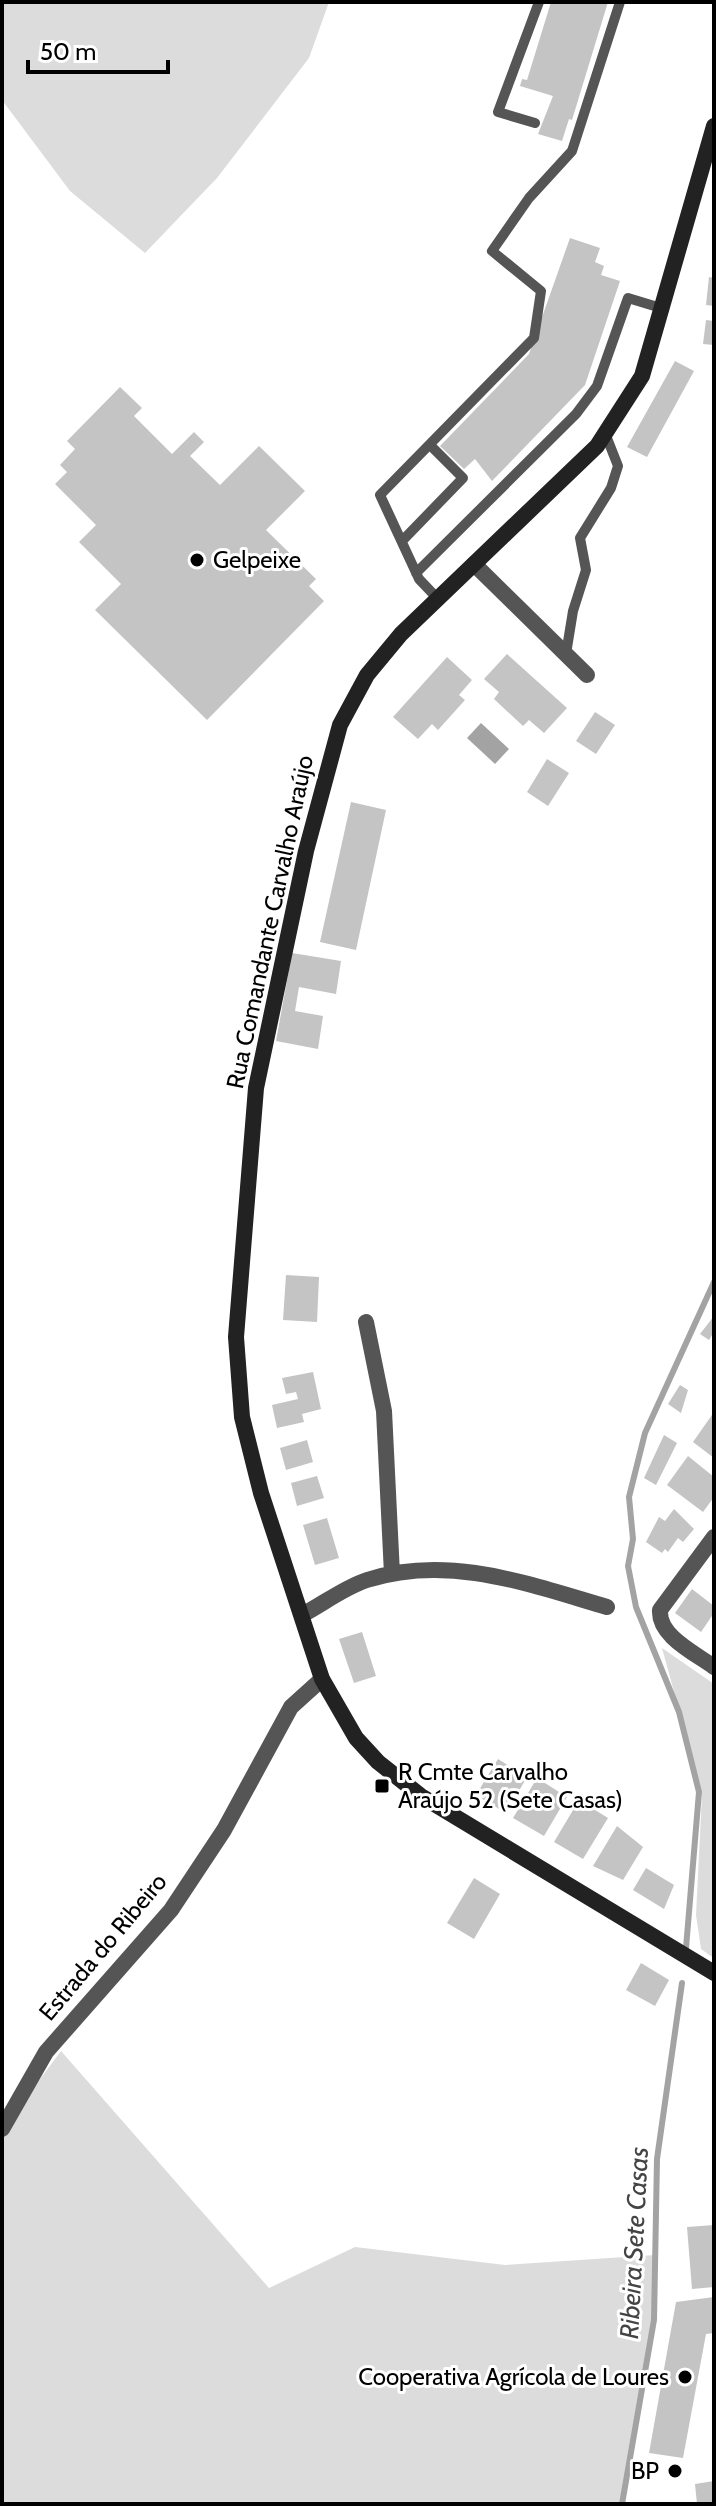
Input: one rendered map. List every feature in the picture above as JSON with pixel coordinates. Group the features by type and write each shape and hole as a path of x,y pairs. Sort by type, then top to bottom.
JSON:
{"main road":[{"name":"Rua Comandante Carvalho Araújo","path":"714,126 642,376 597,446 401,634 367,675 340,725 306,851 256,1088 236,1337 242,1417 261,1493 322,1679 356,1738 400,1782 714,1973"}],"street":[{"path":"474,564 587,675"},
{"path":"366,1322 384,1411 392,1574"},
{"path":"714,1537 660,1610 659,1621 668,1633 714,1667"},
{"path":"302,1615 364,1581 392,1574 455,1568 515,1580 607,1607"},
{"name":"Estrada do Ribeiro","path":"2,2129 55,2041 171,1910 224,1830 291,1707 322,1679"}],"lane":[{"path":"535,123 498,112 539,2"},
{"path":"438,599 416,573 380,495 534,338 541,291 492,251 529,198 572,151 620,2"},
{"path":"416,573 576,414 597,386 628,298 661,308"},
{"path":"566,654 573,611 586,570 580,538 611,488 618,466 605,433"},
{"path":"403,540 463,478 430,445"}],"shaded area":[{"path":"2,2 329,2 309,58 217,178 145,253 70,191 2,100"},
{"path":"481,723 509,749 495,764 467,738"},
{"path":"662,1648 714,1684 712,1957 701,1949 696,1915 702,1794"},
{"path":"61,2051 269,2288 355,2247 505,2265 655,2255 654,2320 622,2504 2,2504 2,2130"}],"building":[{"path":"551,2 608,2 572,120 569,119 562,141 538,134 553,96 520,86 522,79 527,80"},
{"path":"570,238 600,248 595,262 604,266 601,275 620,281 585,385 492,481 475,459 464,469 440,446 529,354"},
{"path":"709,277 714,278 714,306 706,305"},
{"path":"706,320 714,321 714,345 703,344"},
{"path":"675,361 694,371 647,457 627,447"},
{"name":"Gelpeixe","path":"120,387 142,408 134,416 172,454 194,432 204,442 190,456 220,485 259,446 305,491 266,530 316,579 309,586 324,601 207,720 95,610 121,584 79,542 96,525 55,484 67,472 60,465 75,449 67,441"},
{"path":"507,654 567,708 544,733 529,720 523,726 494,699 499,692 484,679"},
{"path":"447,657 472,680 459,695 465,700 438,730 432,724 418,739 393,717"},
{"path":"595,712 615,725 596,754 576,741"},
{"path":"547,759 569,773 548,806 527,792"},
{"path":"351,802 386,810 356,950 320,942"},
{"path":"292,953 341,961 336,994 299,987 295,1011 323,1016 318,1049 276,1041"},
{"path":"286,1275 319,1277 317,1322 283,1320"},
{"path":"714,1316 714,1332 709,1340 700,1334"},
{"path":"313,1372 321,1409 302,1414 304,1422 277,1428 272,1405 298,1399 296,1392 286,1394 282,1378"},
{"path":"680,1385 688,1390 681,1413 668,1404"},
{"path":"714,1412 714,1458 693,1442"},
{"path":"664,1435 677,1443 656,1485 644,1478"},
{"path":"307,1440 313,1462 286,1470 280,1448"},
{"path":"688,1456 714,1477 714,1497 703,1512 667,1485"},
{"path":"317,1476 324,1498 297,1506 291,1483"},
{"path":"674,1509 694,1529 683,1542 678,1538 668,1552 665,1549 662,1553 646,1542 659,1517 665,1521"},
{"path":"327,1518 339,1558 315,1565 303,1525"},
{"path":"692,1589 714,1606 714,1613 701,1632 675,1613"},
{"path":"362,1632 376,1676 354,1683 339,1639"},
{"path":"498,1759 527,1777 506,1813 476,1795"},
{"path":"537,1778 567,1797 544,1836 513,1818"},
{"path":"579,1800 608,1818 583,1859 554,1842"},
{"path":"617,1826 643,1847 623,1880 593,1866"},
{"path":"646,1868 674,1885 664,1909 633,1890"},
{"path":"474,1878 500,1894 474,1939 447,1923"},
{"path":"641,1963 669,1980 655,2006 626,1990"},
{"path":"714,2225 714,2287 692,2289 687,2227"},
{"path":"714,2297 714,2333 706,2334 683,2458 649,2453 676,2302"},
{"path":"714,2481 714,2504 697,2504 695,2484"}],"waterway":[{"name":"Ribeira Sete Casas","path":"686,1948 699,1792 679,1712 636,1607 628,1566 633,1539 629,1497 645,1433 714,1282"},
{"name":"Ribeira Sete Casas","path":"622,2504 654,2320 657,2159 682,1983"}],"place":[{"name":"Gelpeixe","path":"197,560"},
{"name":"R Cmte Carvalho Araújo 52 (Sete Casas)","path":"382,1786"},
{"name":"Cooperativa Agrícola de Loures","path":"685,2377"},
{"name":"BP","path":"675,2471"}]}
